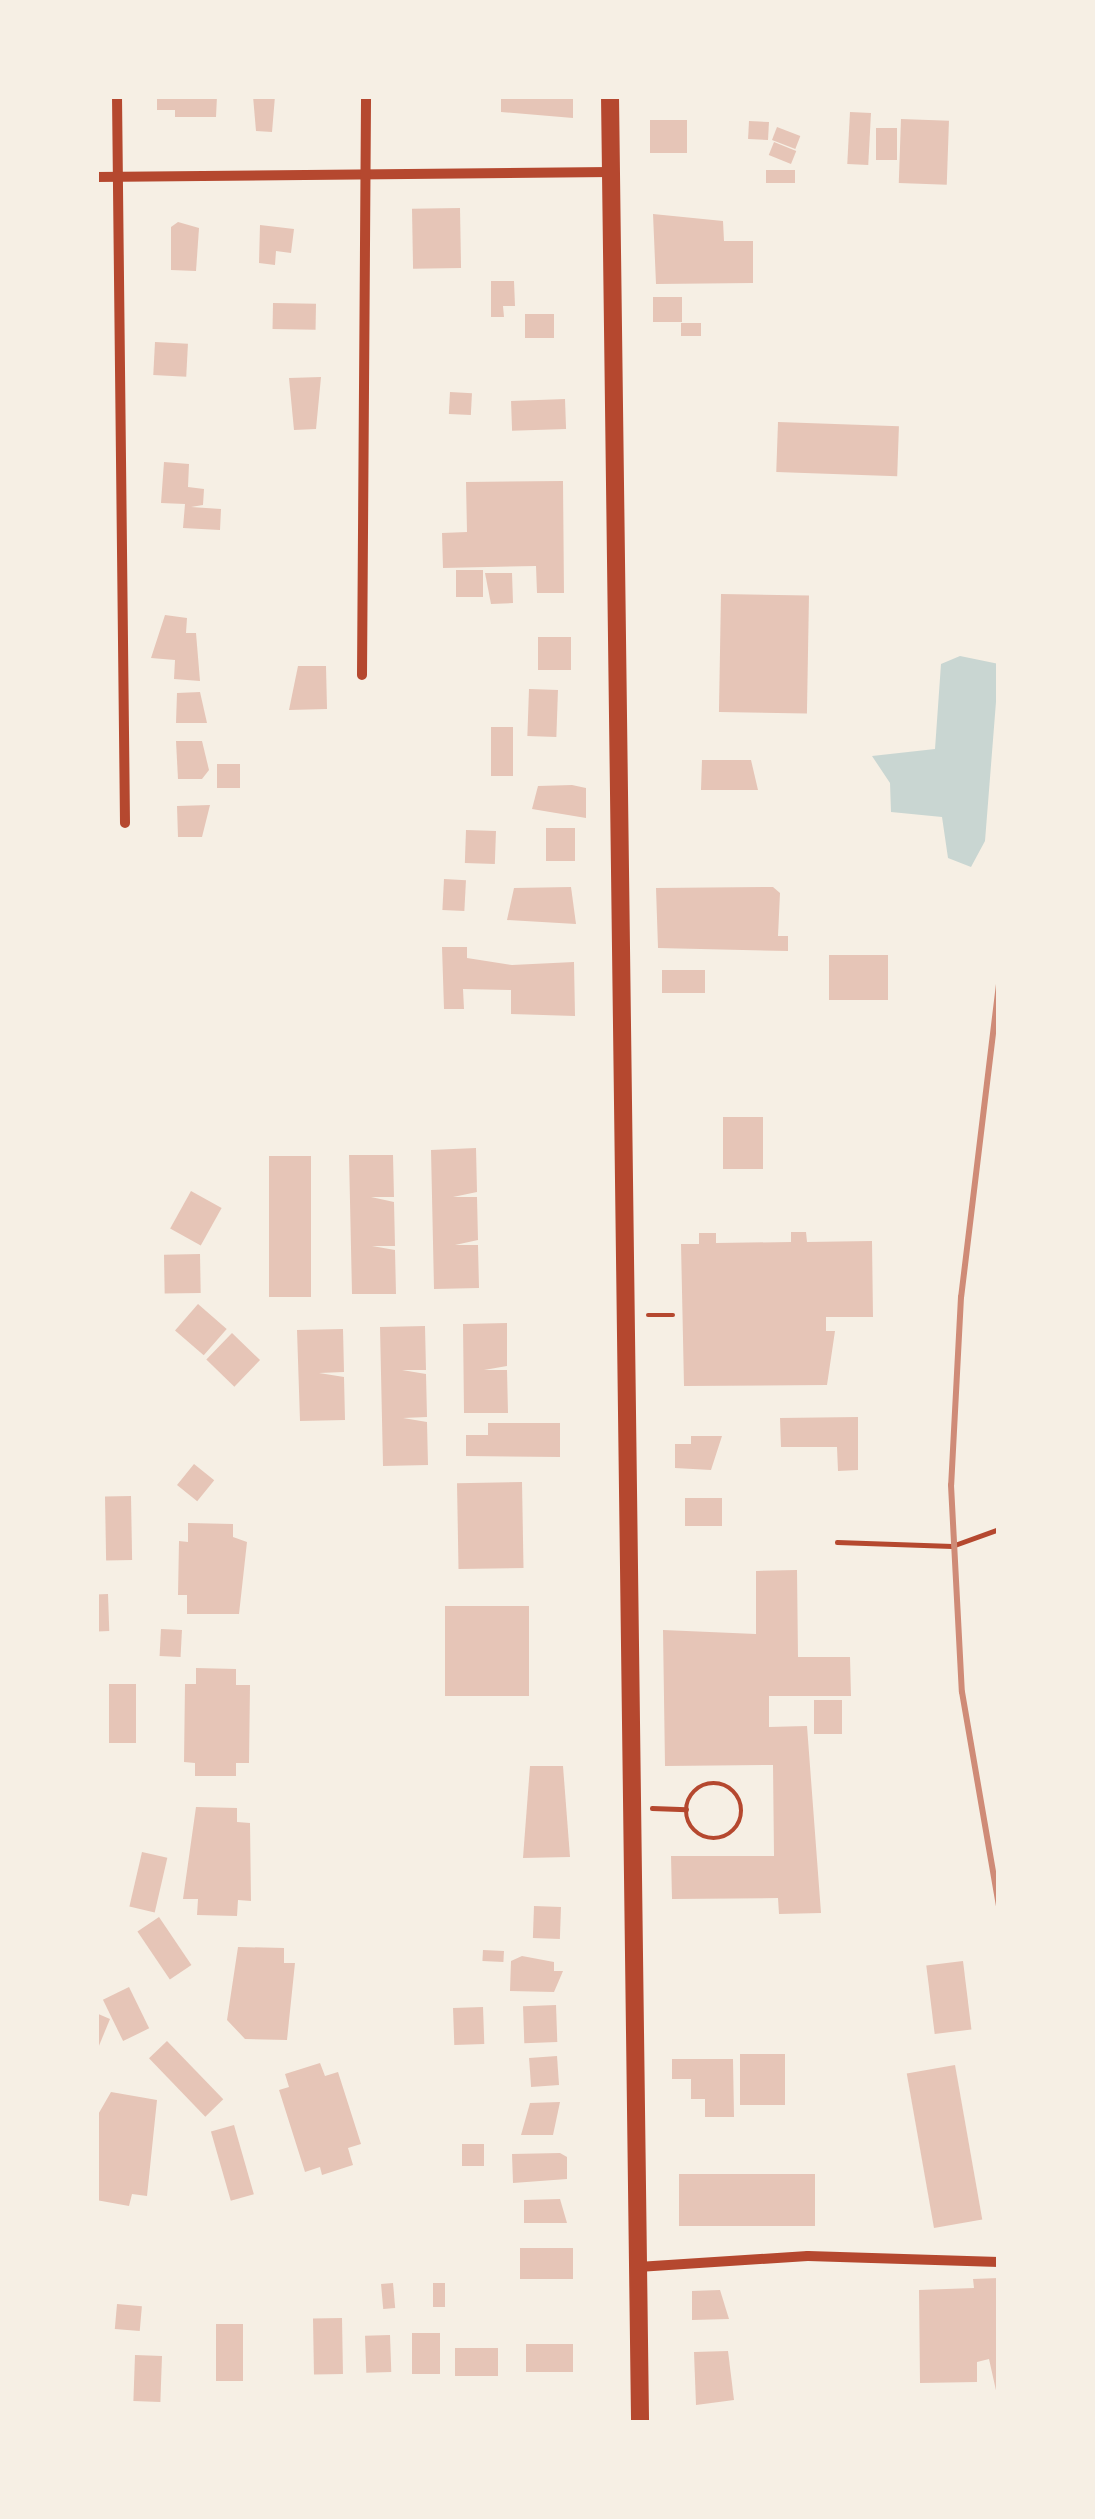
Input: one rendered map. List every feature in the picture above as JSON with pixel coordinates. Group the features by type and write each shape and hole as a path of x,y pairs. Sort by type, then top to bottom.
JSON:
{"main road":[{"path":"610,96 640,2423"}],"street":[{"path":"117,96 124,823"},
{"path":"362,674 366,96"},
{"path":"96,177 365,178 611,172"},
{"path":"638,2266 808,2256 999,2262"}],"path":[{"path":"648,1315 674,1315"},
{"path":"837,1542 952,1546 999,1529"},
{"path":"716,1783 738,1796 742,1814 726,1836 708,1838 692,1828 686,1809 698,1788 716,1783"},
{"path":"652,1808 686,1809"}],"shaded area":[{"path":"960,656 999,664 985,841 971,867 948,858 942,817 891,812 890,783 872,756 935,749 941,664"}],"building":[{"path":"157,96 217,96 216,117 175,117 175,110 157,110"},
{"path":"253,96 275,96 272,132 256,131"},
{"path":"501,96 573,96 573,118 501,112"},
{"path":"850,112 871,113 868,165 847,164"},
{"path":"901,119 949,121 947,185 899,183"},
{"path":"650,120 687,120 687,153 650,153"},
{"path":"749,121 769,122 768,140 748,139"},
{"path":"777,127 800,136 795,149 772,140"},
{"path":"876,128 897,128 897,160 876,160"},
{"path":"774,142 796,151 791,164 769,155"},
{"path":"766,170 795,170 795,183 766,183"},
{"path":"460,208 461,268 413,269 412,209"},
{"path":"653,214 723,221 724,241 753,241 753,283 656,284"},
{"path":"178,222 199,228 196,271 171,270 171,227"},
{"path":"260,225 294,229 291,253 276,251 275,265 259,263"},
{"path":"491,281 514,281 515,306 503,306 504,317 491,317"},
{"path":"653,297 682,297 682,322 653,322"},
{"path":"273,303 316,304 316,330 273,329"},
{"path":"525,314 554,314 554,338 525,338"},
{"path":"681,323 701,323 701,336 681,336"},
{"path":"155,342 188,344 186,377 153,375"},
{"path":"321,377 316,429 294,430 289,378"},
{"path":"450,392 472,393 471,415 449,414"},
{"path":"565,399 566,429 512,431 511,401"},
{"path":"778,422 899,426 897,476 776,472"},
{"path":"164,462 189,464 188,487 204,489 203,505 191,507 221,509 220,530 183,528 185,504 161,503"},
{"path":"563,481 564,593 537,593 536,566 443,568 442,533 467,532 466,482"},
{"path":"456,570 483,570 483,597 456,597"},
{"path":"485,573 512,573 513,603 491,604"},
{"path":"721,594 809,596 807,714 719,712"},
{"path":"165,615 187,618 186,633 196,633 200,681 174,679 175,660 151,658"},
{"path":"538,637 571,637 571,670 538,670"},
{"path":"298,666 326,666 327,709 289,710"},
{"path":"529,689 558,690 556,737 527,736"},
{"path":"200,692 207,723 176,723 177,693"},
{"path":"491,727 513,727 513,776 491,776"},
{"path":"176,741 202,741 209,770 202,779 178,779"},
{"path":"702,760 751,760 758,790 701,790"},
{"path":"217,764 240,764 240,788 217,788"},
{"path":"538,786 586,788 586,818 532,809"},
{"path":"210,805 202,837 178,837 177,806"},
{"path":"546,828 575,828 575,861 546,861"},
{"path":"466,830 496,831 495,864 465,863"},
{"path":"444,879 466,880 464,911 442,910"},
{"path":"571,887 576,924 507,920 514,888"},
{"path":"773,887 780,893 778,936 788,936 788,951 658,948 656,888"},
{"path":"442,947 467,947 467,958 512,965 574,962 575,1016 511,1014 511,990 463,989 464,1009 444,1009"},
{"path":"829,955 888,955 888,1000 829,1000"},
{"path":"662,970 705,970 705,993 662,993"},
{"path":"723,1117 763,1117 763,1169 723,1169"},
{"path":"476,1148 477,1192 453,1197 477,1197 478,1240 455,1245 478,1245 479,1288 434,1289 431,1150"},
{"path":"349,1155 393,1155 394,1197 371,1197 394,1202 395,1246 372,1246 395,1250 396,1294 352,1294"},
{"path":"269,1156 311,1156 311,1297 269,1297"},
{"path":"191,1191 222,1208 201,1246 170,1229"},
{"path":"791,1232 806,1232 807,1242 872,1241 873,1317 826,1317 826,1331 835,1331 827,1385 684,1386 681,1244 699,1244 699,1233 716,1233 716,1243 791,1242"},
{"path":"200,1254 201,1293 165,1294 164,1255"},
{"path":"198,1304 227,1329 204,1355 175,1330"},
{"path":"507,1323 507,1366 484,1370 507,1370 508,1413 464,1413 463,1324"},
{"path":"425,1326 426,1370 402,1370 426,1374 427,1417 403,1418 427,1422 428,1465 383,1466 380,1327"},
{"path":"343,1329 344,1372 319,1373 344,1377 345,1420 300,1421 297,1330"},
{"path":"232,1333 260,1360 234,1387 206,1360"},
{"path":"858,1417 858,1470 838,1471 837,1447 781,1447 780,1418"},
{"path":"488,1423 560,1423 560,1457 466,1456 466,1435 488,1435"},
{"path":"691,1436 722,1436 711,1470 675,1468 675,1444 691,1444"},
{"path":"194,1464 214,1480 197,1501 177,1485"},
{"path":"522,1482 524,1568 459,1569 457,1483"},
{"path":"105,1496 131,1496 132,1560 106,1560"},
{"path":"685,1498 722,1498 722,1526 685,1526"},
{"path":"188,1523 233,1524 233,1537 247,1542 239,1614 187,1614 187,1595 178,1595 179,1541 188,1542"},
{"path":"797,1570 798,1657 850,1657 851,1696 769,1696 769,1727 807,1726 821,1913 779,1914 778,1898 672,1899 671,1856 774,1856 773,1765 665,1766 663,1630 756,1634 756,1571"},
{"path":"96,1594 108,1594 109,1631 97,1631"},
{"path":"445,1606 529,1606 529,1696 445,1696"},
{"path":"161,1629 182,1630 181,1657 160,1656"},
{"path":"196,1668 236,1669 236,1685 250,1685 249,1763 236,1763 236,1776 195,1776 195,1763 184,1762 185,1684 196,1684"},
{"path":"109,1684 136,1684 136,1743 109,1743"},
{"path":"814,1700 842,1700 842,1734 814,1734"},
{"path":"530,1766 563,1766 570,1857 523,1858"},
{"path":"196,1807 237,1808 237,1822 250,1823 251,1901 238,1900 237,1916 197,1915 198,1899 183,1899"},
{"path":"142,1852 167,1858 155,1912 129,1907"},
{"path":"534,1906 561,1907 560,1939 533,1938"},
{"path":"159,1917 191,1965 170,1980 137,1932"},
{"path":"238,1947 284,1948 284,1963 295,1963 287,2040 245,2039 227,2020"},
{"path":"483,1950 504,1951 503,1962 482,1961"},
{"path":"522,1956 554,1962 554,1971 563,1971 554,1992 510,1991 511,1961"},
{"path":"963,1961 971,2029 935,2034 926,1966"},
{"path":"129,1987 149,2028 123,2041 103,2000"},
{"path":"556,2005 557,2042 524,2043 523,2006"},
{"path":"483,2007 484,2044 454,2045 453,2008"},
{"path":"96,2013 110,2019 96,2053"},
{"path":"167,2041 223,2099 205,2117 149,2058"},
{"path":"740,2054 785,2054 785,2105 740,2105"},
{"path":"557,2056 559,2085 531,2087 529,2058"},
{"path":"672,2059 733,2059 734,2117 705,2117 705,2099 691,2099 691,2079 672,2079"},
{"path":"320,2063 325,2076 338,2072 361,2144 348,2148 353,2165 322,2175 320,2167 305,2172 279,2090 289,2087 285,2074"},
{"path":"955,2065 982,2220 934,2228 907,2074"},
{"path":"111,2092 157,2100 147,2196 132,2194 129,2206 96,2200 96,2118"},
{"path":"560,2102 553,2135 521,2135 530,2103"},
{"path":"234,2125 254,2194 231,2201 211,2132"},
{"path":"462,2144 484,2144 484,2166 462,2166"},
{"path":"560,2153 567,2157 567,2179 513,2183 512,2154"},
{"path":"679,2174 815,2174 815,2226 679,2226"},
{"path":"560,2199 567,2223 524,2223 524,2200"},
{"path":"520,2248 573,2248 573,2279 520,2279"},
{"path":"999,2278 999,2404 989,2359 977,2362 977,2382 920,2383 919,2290 974,2288 973,2279"},
{"path":"393,2283 395,2308 383,2309 381,2284"},
{"path":"433,2283 445,2283 445,2307 433,2307"},
{"path":"720,2290 729,2319 692,2320 692,2291"},
{"path":"117,2304 142,2306 140,2331 115,2329"},
{"path":"342,2318 343,2374 314,2374 313,2319"},
{"path":"216,2324 243,2324 243,2381 216,2381"},
{"path":"412,2333 440,2333 440,2374 412,2374"},
{"path":"390,2335 391,2372 366,2373 365,2336"},
{"path":"526,2344 573,2344 573,2372 526,2372"},
{"path":"455,2348 498,2348 498,2376 455,2376"},
{"path":"728,2351 734,2400 696,2405 694,2352"},
{"path":"135,2355 162,2356 160,2402 133,2401"}],"railway":[{"path":"999,984 961,1297 951,1485 962,1692 999,1906"}]}
